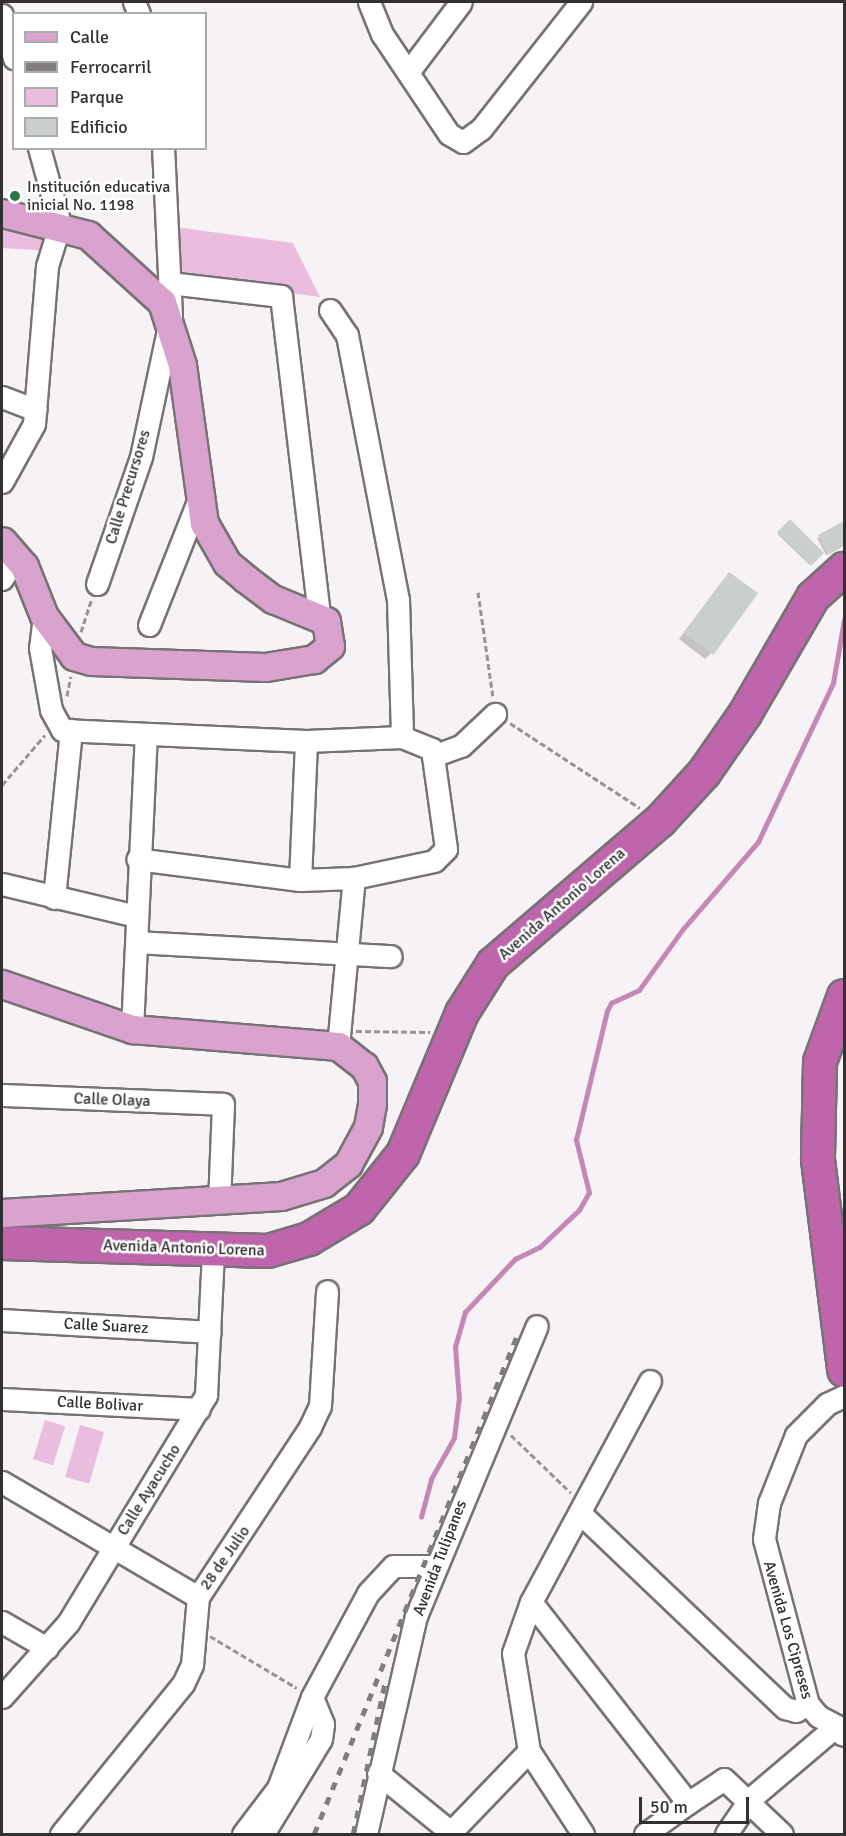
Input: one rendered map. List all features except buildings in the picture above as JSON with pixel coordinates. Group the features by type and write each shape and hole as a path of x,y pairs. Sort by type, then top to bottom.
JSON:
{"highway":[{"name":"Avenida Antonio Lorena","path":"2,1243 213,1251 287,1248 359,1209 403,1154 476,989 509,947 660,821 729,739 813,597 844,570"},
{"path":"844,996 825,1043 818,1089 818,1160 844,1370"}],"main road":[{"path":"2,213 60,224 88,235 140,276 171,316 198,501 227,563 273,599 319,617 330,626 330,646 314,659 288,666 91,661 74,656 44,616 9,548"},
{"path":"2,984 132,1029 340,1038 372,1081 368,1127 348,1164 324,1183 281,1196 219,1202 2,1213"}],"street":[{"path":"369,2 382,34 409,70 449,134 463,142 481,129 580,2"},
{"path":"409,70 461,2"},
{"path":"2,15 12,51"},
{"path":"2,482 34,424 48,266 60,224 40,150"},
{"name":"Calle Precursores","path":"97,584 141,457 171,316 163,150"},
{"path":"169,283 281,296 319,617"},
{"path":"330,310 347,335 398,600 402,737"},
{"path":"2,397 36,410"},
{"path":"149,625 198,501"},
{"path":"2,579 9,548"},
{"path":"44,616 40,648 51,710 62,730 306,741 402,737 425,742 434,756 446,849 441,857 354,878 300,880 137,858"},
{"path":"434,756 461,746 495,714"},
{"path":"54,898 71,730"},
{"path":"132,1029 137,942 137,858 146,735"},
{"path":"300,880 306,741"},
{"path":"340,1038 354,878"},
{"path":"2,884 136,916"},
{"path":"137,942 391,956"},
{"name":"Calle Olaya","path":"2,1095 223,1104 219,1202"},
{"name":"Calle Ayacucho","path":"2,1697 47,1648 113,1550 199,1410 206,1395 213,1251"},
{"name":"28 de Julio","path":"61,1834 183,1684 192,1665 192,1626 198,1597 289,1467 320,1406 327,1291"},
{"name":"Calle Suarez","path":"2,1320 210,1332"},
{"name":"Avenida Tulipanes","path":"366,1834 378,1773 433,1566 537,1326"},
{"path":"583,1834 529,1751 513,1653 531,1602 650,1381"},
{"name":"Avenida Los Cipreses","path":"842,1731 808,1704 764,1539 769,1503 796,1435 827,1404 844,1396"},
{"name":"Calle Bolivar","path":"2,1399 199,1410"},
{"path":"2,1482 113,1550 198,1597"},
{"path":"581,1509 785,1708 796,1711 808,1704"},
{"path":"243,1834 278,1788 312,1697 379,1580 393,1566 433,1566"},
{"path":"531,1602 688,1803"},
{"path":"2,1622 47,1648"},
{"path":"263,1834 321,1739 323,1724 312,1697"},
{"path":"726,1834 750,1799 842,1731"},
{"path":"378,1773 452,1833 529,1751"},
{"path":"645,1834 724,1779 750,1799 782,1834"}],"path":[{"path":"74,656 97,584"},
{"path":"478,592 495,714 660,821"},
{"path":"340,1038 423,1034 458,1026"},
{"path":"496,1422 581,1509"},
{"path":"192,1626 312,1697"}],"green space":[{"path":"175,227 293,243 320,297 175,277"},
{"path":"2,229 52,234 48,251 2,248"},
{"path":"45,1420 65,1426 53,1465 33,1459"},
{"path":"80,1425 104,1432 89,1484 65,1477"}],"waterway":[{"path":"421,1517 431,1479 454,1438 459,1400 455,1347 465,1312 515,1259 540,1247 579,1210 589,1193 576,1140 607,1011 611,1003 639,990 683,929 758,842 833,683 844,620"}],"railway":[{"path":"314,1834 516,1338"},
{"path":"353,1834 386,1677"}],"place":[{"name":"Institución educativa inicial No. 1198","path":"15,196"}]}
